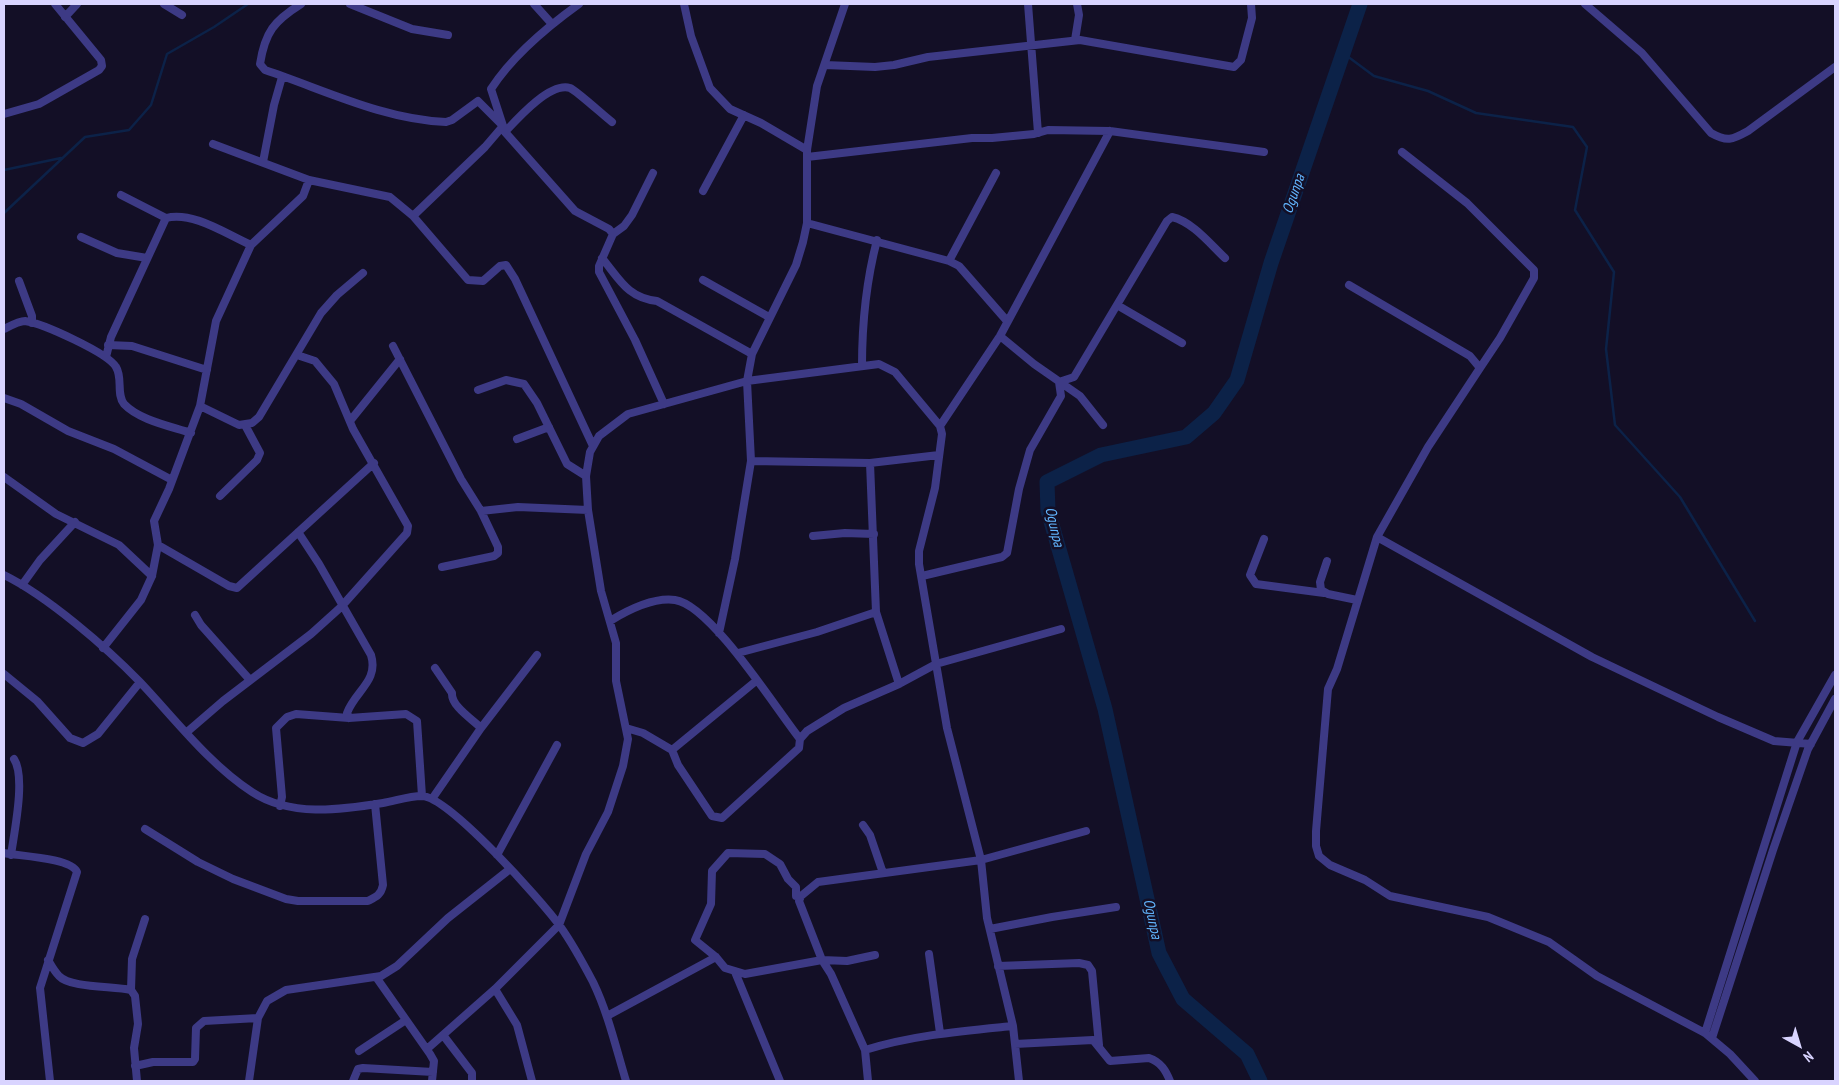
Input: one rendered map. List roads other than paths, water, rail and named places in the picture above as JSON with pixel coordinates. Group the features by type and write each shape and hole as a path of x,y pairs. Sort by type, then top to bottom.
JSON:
{"street":[{"path":"4,114 39,104 99,70 102,66 101,60 55,4"},
{"path":"65,17 77,4"},
{"path":"164,4 182,15"},
{"path":"301,4 277,20 268,33 262,49 260,64 265,70 399,116 433,121 452,120 478,101 491,89 498,78 552,24 579,4"},
{"path":"350,4 412,29 448,35"},
{"path":"534,4 552,24"},
{"path":"684,4 691,36 710,88 730,109 744,115 807,154 972,138 992,138 1038,133 1048,130 1110,131 1264,152"},
{"path":"719,633 735,559 751,461 747,381 752,354 769,316 796,265 807,222 807,154 818,86 845,4"},
{"path":"1028,4 1038,133"},
{"path":"1075,40 1079,15 1077,4"},
{"path":"825,65 875,67 928,57 1075,40 1152,51 1234,67 1241,60 1252,18 1251,4"},
{"path":"1585,4 1642,53 1711,133 1722,140 1736,138 1748,131 1835,67"},
{"path":"263,162 274,105 282,77"},
{"path":"413,216 486,147 496,132 504,129 549,92 561,87 572,88 612,122"},
{"path":"491,89 504,129"},
{"path":"478,101 575,211 613,234"},
{"path":"704,191 744,115"},
{"path":"940,426 1000,336 1110,131"},
{"path":"213,144 309,180 390,196 413,216 468,280 482,281 500,266 506,265 515,279 593,446"},
{"path":"1402,152 1467,203 1534,270 1534,278 1500,338 1428,447 1377,537 1337,669 1328,689 1316,831 1316,846 1319,856 1330,865 1365,880 1390,896 1488,917 1549,942 1597,976 1712,1038 1755,1081"},
{"path":"653,173 632,214 624,226 613,234 599,266 602,278 635,340 664,404"},
{"path":"949,261 996,173"},
{"path":"103,648 141,600 152,576 158,546 154,521 200,406 216,321 251,245 303,196 309,180"},
{"path":"121,196 166,218 176,215 198,221 251,245"},
{"path":"1059,382 1074,377 1172,217 1193,228 1226,258"},
{"path":"106,357 108,345 166,218"},
{"path":"807,222 949,261 959,266 1007,321"},
{"path":"82,237 117,253 147,258"},
{"path":"862,366 862,328 867,278 877,240"},
{"path":"602,258 634,295 648,302 658,301 752,354"},
{"path":"200,406 238,425 245,426 259,417 321,313 337,295 363,273"},
{"path":"703,280 769,316"},
{"path":"19,281 32,316 32,323"},
{"path":"1350,285 1470,356 1480,368"},
{"path":"1117,305 1182,343"},
{"path":"4,329 23,321 32,323 54,330 112,360 118,369 121,399 125,404 146,417 190,434"},
{"path":"1000,336 1080,396 1103,425"},
{"path":"108,345 132,346 207,370"},
{"path":"393,346 461,479 481,511 498,547 498,553 494,556 442,567"},
{"path":"187,732 250,680 311,634 341,606 407,533 408,526 350,421 334,384 321,367 308,357 297,355"},
{"path":"350,421 400,359"},
{"path":"426,1049 495,989 559,925 586,854 608,812 623,766 628,739 616,680 616,643 601,591 588,510 586,476 593,446 598,436 628,414 747,381 879,364 895,372 940,426 942,440 935,488 919,551 922,576 948,728 981,860 990,929 1013,1026 1019,1081"},
{"path":"478,390 506,380 524,384 529,390 567,464 586,476"},
{"path":"922,576 1002,557 1008,553 1019,489 1030,450 1060,396 1059,382"},
{"path":"4,398 21,404 68,431 114,449 172,480"},
{"path":"220,496 257,460 260,453 245,426"},
{"path":"517,439 548,427"},
{"path":"751,461 870,463 939,454"},
{"path":"158,546 229,586 238,588 374,463"},
{"path":"870,463 876,612 899,684"},
{"path":"4,477 56,514 119,545 152,576"},
{"path":"481,511 518,507 588,510"},
{"path":"22,585 40,560 75,522"},
{"path":"298,532 319,564 341,606 371,655 374,664 371,678 349,707 347,713 349,718"},
{"path":"813,536 845,533 874,534"},
{"path":"1377,537 1601,661 1718,718 1774,741 1811,744"},
{"path":"1264,539 1250,575 1256,584 1324,593 1357,600"},
{"path":"1324,593 1320,586 1327,562"},
{"path":"4,575 43,599 103,648 140,682 234,779 253,793 280,806 319,810 375,804 422,796 432,799 464,822 510,869 559,925 594,984 607,1016 626,1081"},
{"path":"610,621 630,610 659,600 676,600 691,608 738,653 756,681 800,739"},
{"path":"738,653 817,632 876,612"},
{"path":"195,615 201,625 250,680"},
{"path":"626,728 643,733 672,750 678,765 712,816 722,818 799,748 800,739 807,731 844,708 899,684 936,664 1061,629"},
{"path":"432,799 480,728 537,655"},
{"path":"435,668 452,693 452,698 458,706 480,728"},
{"path":"4,674 37,702 70,738 82,743 98,734 140,682"},
{"path":"1704,1033 1797,742 1835,675"},
{"path":"672,750 756,681"},
{"path":"1712,1038 1773,850 1811,744 1835,699"},
{"path":"280,806 282,797 276,728 280,721 287,716 296,714 349,718 406,714 418,721 422,796"},
{"path":"496,855 557,745"},
{"path":"14,759 19,766 18,790 7,854 47,859 76,868 76,878 42,977 40,988 50,1081"},
{"path":"145,830 198,862 233,879 286,899 298,901 368,901 381,892 382,885 375,804"},
{"path":"863,825 870,835 883,873"},
{"path":"868,1081 865,1050 831,974 822,960 799,901 801,896 818,882 981,860 1086,831"},
{"path":"801,896 796,896 796,887 788,879 780,864 765,854 728,852 712,870 712,904 695,940 716,957 725,968 745,974 759,973 822,960 847,960 875,954"},
{"path":"249,1081 258,1018 267,1002 286,990 376,977 397,966 448,918 510,869"},
{"path":"990,929 1052,916 1116,907"},
{"path":"137,1081 134,1048 138,1024 135,996 131,990 132,959 145,918"},
{"path":"928,954 940,1033"},
{"path":"607,1016 716,957"},
{"path":"48,960 59,976 76,985 108,986 131,990"},
{"path":"998,966 1079,963 1088,965 1092,971 1099,1045 1106,1059 1110,1061 1150,1058 1160,1064 1170,1081"},
{"path":"735,972 780,1081"},
{"path":"42,977 59,976"},
{"path":"376,977 434,1061 432,1081"},
{"path":"495,989 517,1025 532,1081"},
{"path":"136,1066 153,1062 193,1062 195,1059 196,1028 204,1021 258,1018"},
{"path":"359,1051 406,1020"},
{"path":"865,1050 940,1033 1013,1026"},
{"path":"443,1035 472,1073 472,1081"},
{"path":"1015,1044 1093,1040 1099,1045"},
{"path":"353,1081 358,1069 363,1068 433,1072"}],"waterway":[{"path":"4,213 85,137 129,130 151,105 167,54 214,27 248,4"},
{"name":"Ogunpa","path":"1260,1081 1247,1054 1183,999 1159,953 1105,709 1048,511 1047,482 1101,455 1186,437 1214,413 1237,380 1271,263 1360,4"},
{"path":"1343,53 1374,76 1428,91 1476,113 1573,127 1587,147 1575,210 1614,272 1606,349 1615,425 1680,497 1755,621"},
{"path":"4,170 61,158"}]}
